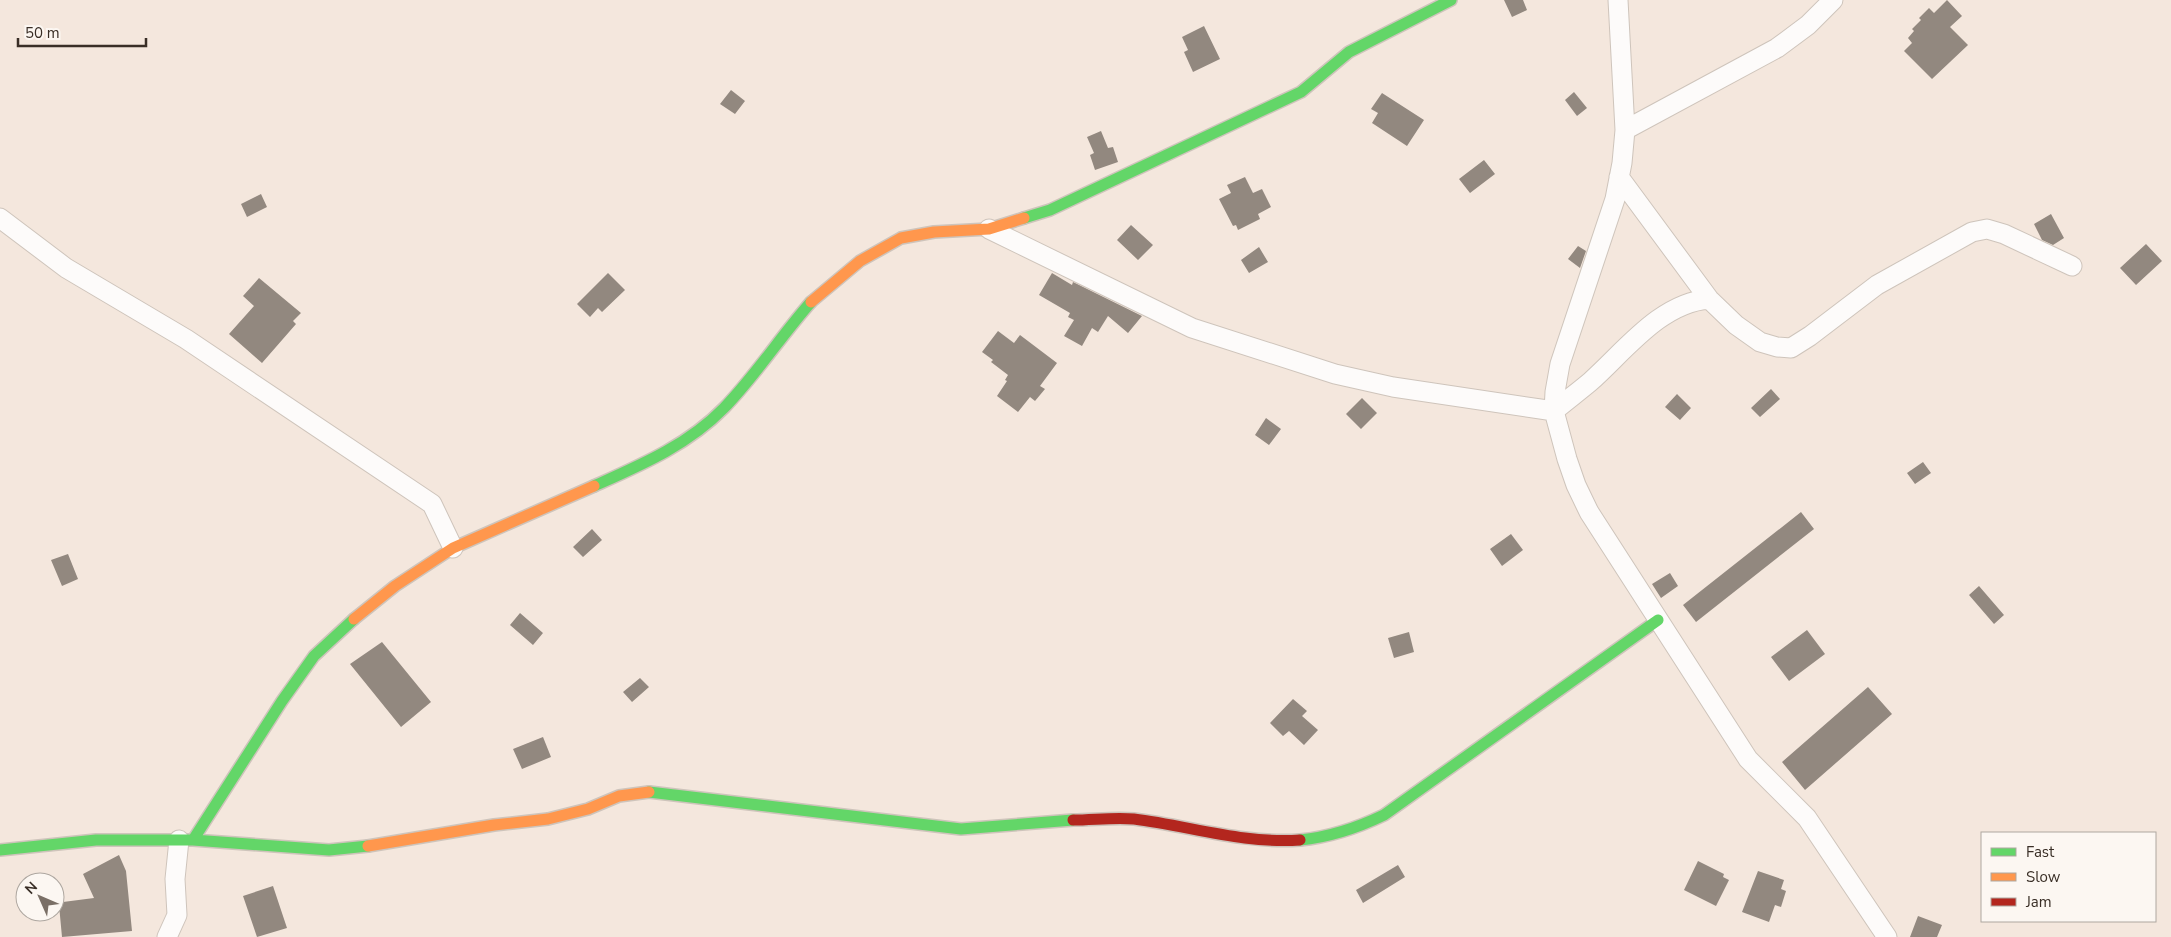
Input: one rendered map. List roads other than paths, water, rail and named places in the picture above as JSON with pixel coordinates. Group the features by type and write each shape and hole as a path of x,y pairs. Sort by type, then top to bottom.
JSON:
{"street":[{"path":"167,937 177,914 176,879 186,840 314,656 357,616 395,586 453,548 648,462 686,440 723,409 756,372 783,333 817,295 860,261 900,238 934,232 989,229 1050,210 1259,114 1302,92 1349,52 1451,0"},
{"path":"1618,0 1625,130 1619,177 1615,199 1560,364 1554,411 1576,485 1589,512 1748,759 1807,818 1887,937"},
{"path":"1625,130 1777,48 1808,25 1833,0"},
{"path":"1619,177 1709,299 1736,325 1760,342 1777,347 1790,348 1810,336 1877,285 1972,232 1987,229 2004,234 2072,266"},
{"path":"0,218 66,268 186,339 432,504 453,548"},
{"path":"989,229 1192,328 1335,374 1393,387 1554,411 1589,382 1644,331 1672,310 1691,300 1709,299"},
{"path":"0,850 96,840 186,840 329,850 401,842 548,819 588,808 618,796 652,791 961,830 1066,820 1133,819 1214,834 1281,841 1323,838 1357,828 1384,816 1658,620"}]}
